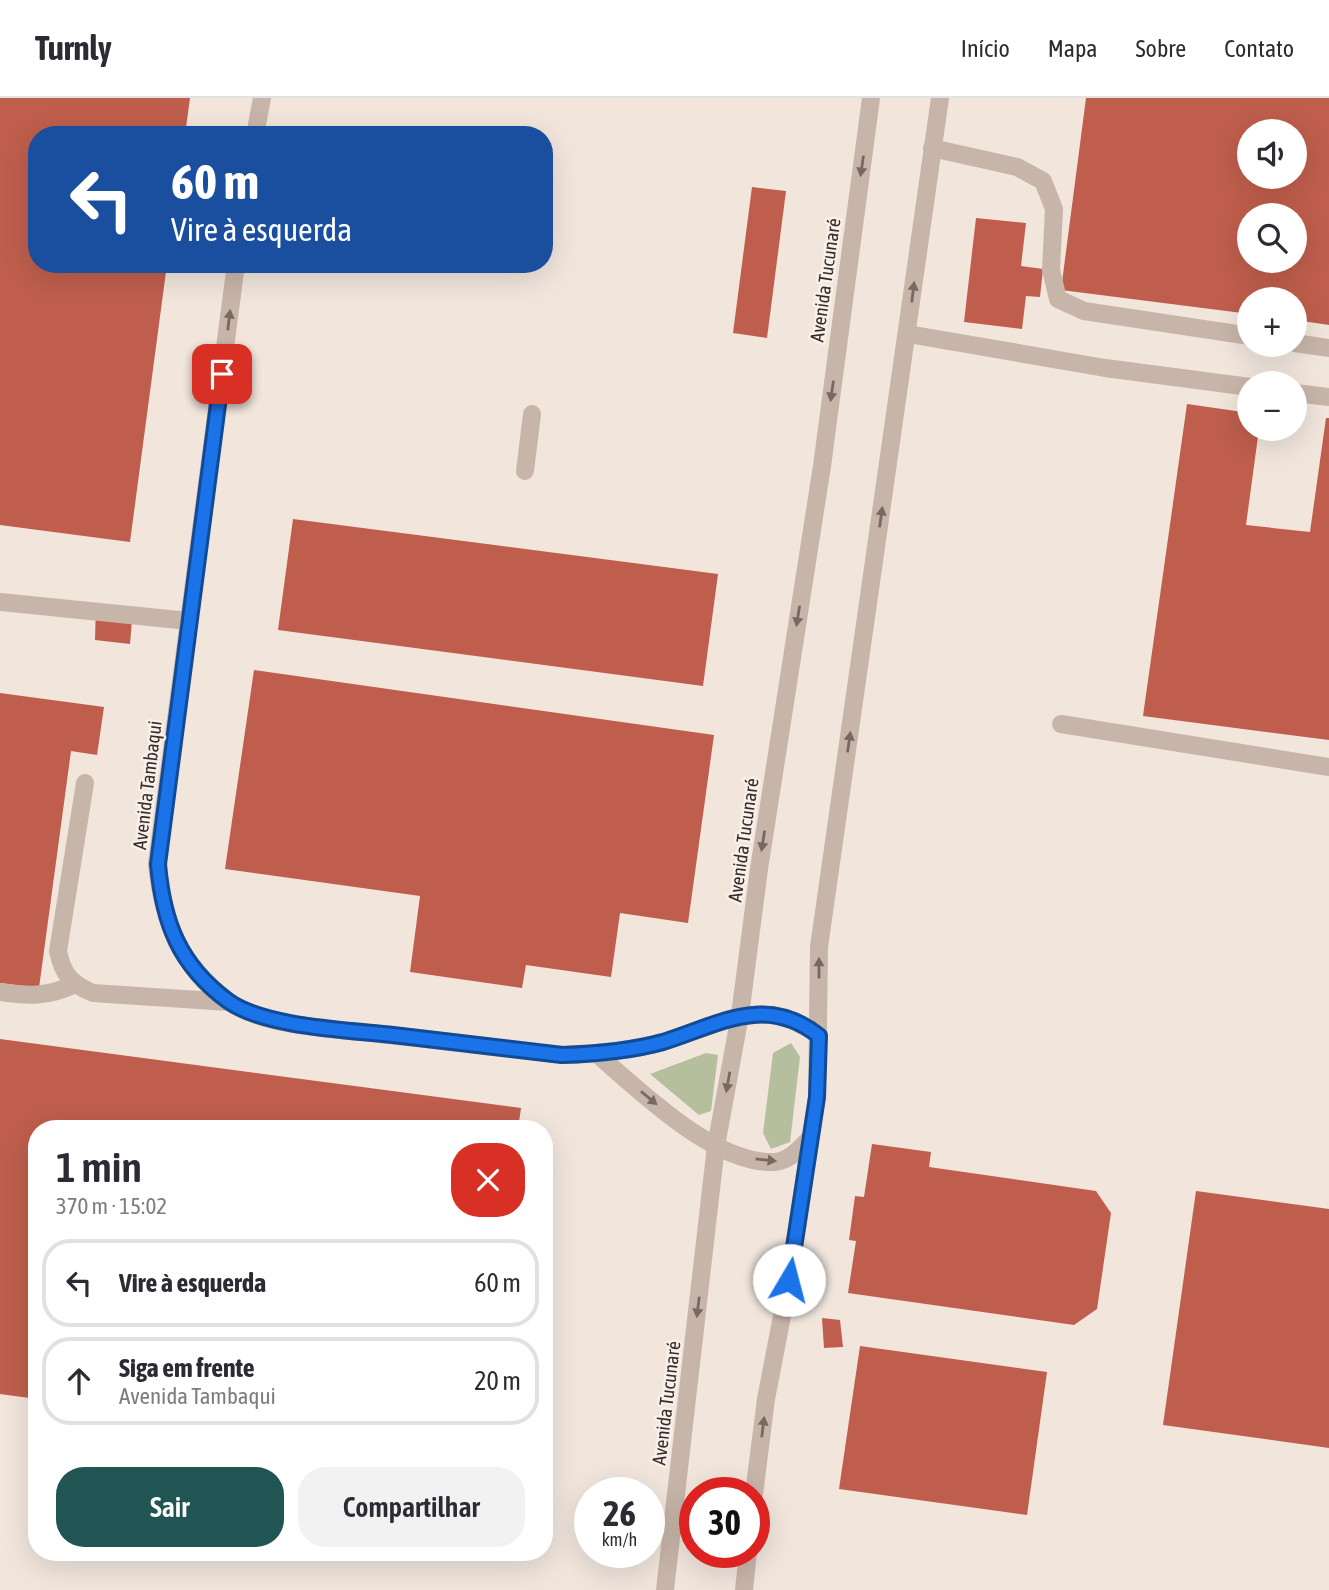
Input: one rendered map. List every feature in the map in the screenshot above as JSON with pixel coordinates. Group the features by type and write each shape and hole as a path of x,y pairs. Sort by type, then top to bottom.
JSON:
{"street":[{"path":"257,126 262,98"},
{"name":"Avenida Tucunaré","path":"665,1590 716,1146 740,1015 759,869 822,466 871,98"},
{"path":"756,1477 766,1399 789,1280 817,1097 819,947 940,98"},
{"path":"932,148 1017,167 1042,181 1054,209 1051,270 1058,299 1084,311 1237,334"},
{"name":"Avenida Tambaqui","path":"235,273 158,864 161,905 177,944 203,979 229,1002 258,1014 302,1025 562,1055 597,1054 661,1042 740,1015"},
{"path":"908,334 1105,368 1237,385"},
{"path":"1307,345 1329,348"},
{"path":"1307,394 1329,397"},
{"path":"525,471 531,414"},
{"path":"0,602 189,621"},
{"path":"1061,724 1329,767"},
{"path":"85,783 58,951 62,970 73,985 93,993 229,1002"},
{"path":"0,992 33,996 54,994 73,985"},
{"path":"740,1015 784,1017 808,1027 819,1036"},
{"path":"597,1054 682,1127 716,1146 752,1158 776,1162 792,1157 810,1138"},
{"path":"744,1590 746,1568"}],"green space":[{"path":"791,1043 800,1057 790,1142 771,1149 763,1133 773,1053"},
{"path":"706,1053 718,1055 711,1111 699,1115 650,1074"}],"building":[{"path":"0,98 190,98 186,126 28,126 28,273 166,273 130,542 0,525"},
{"path":"1086,98 1329,98 1329,325 1307,322 1307,287 1237,287 1237,312 1061,290"},
{"path":"752,187 786,191 767,338 733,333"},
{"path":"976,218 1026,223 1021,266 1043,269 1040,297 1026,296 1022,329 964,322"},
{"path":"1187,404 1237,411 1237,441 1257,441 1246,525 1310,532 1326,418 1329,418 1329,740 1143,716"},
{"path":"293,519 718,574 703,686 278,630"},
{"path":"96,605 133,608 130,644 95,640"},
{"path":"254,670 714,735 688,923 620,913 611,977 526,965 522,988 410,972 420,896 225,869"},
{"path":"0,693 104,707 97,755 71,751 39,988 0,983"},
{"path":"0,1039 521,1108 519,1120 28,1120 28,1398 0,1394"},
{"path":"872,1144 931,1152 929,1167 1096,1191 1111,1213 1097,1309 1074,1325 848,1293 856,1241 849,1240 855,1196 864,1197"},
{"path":"1196,1191 1329,1209 1329,1448 1163,1425"},
{"path":"822,1318 840,1320 843,1347 824,1348"},
{"path":"860,1346 1047,1372 1027,1515 839,1489"}],"route":[{"path":"222,374 158,864 161,905 177,944 203,979 229,1002 258,1014 302,1025 562,1055 597,1054 661,1042 740,1015 784,1017 808,1027 819,1036 817,1097 789,1280"}]}
